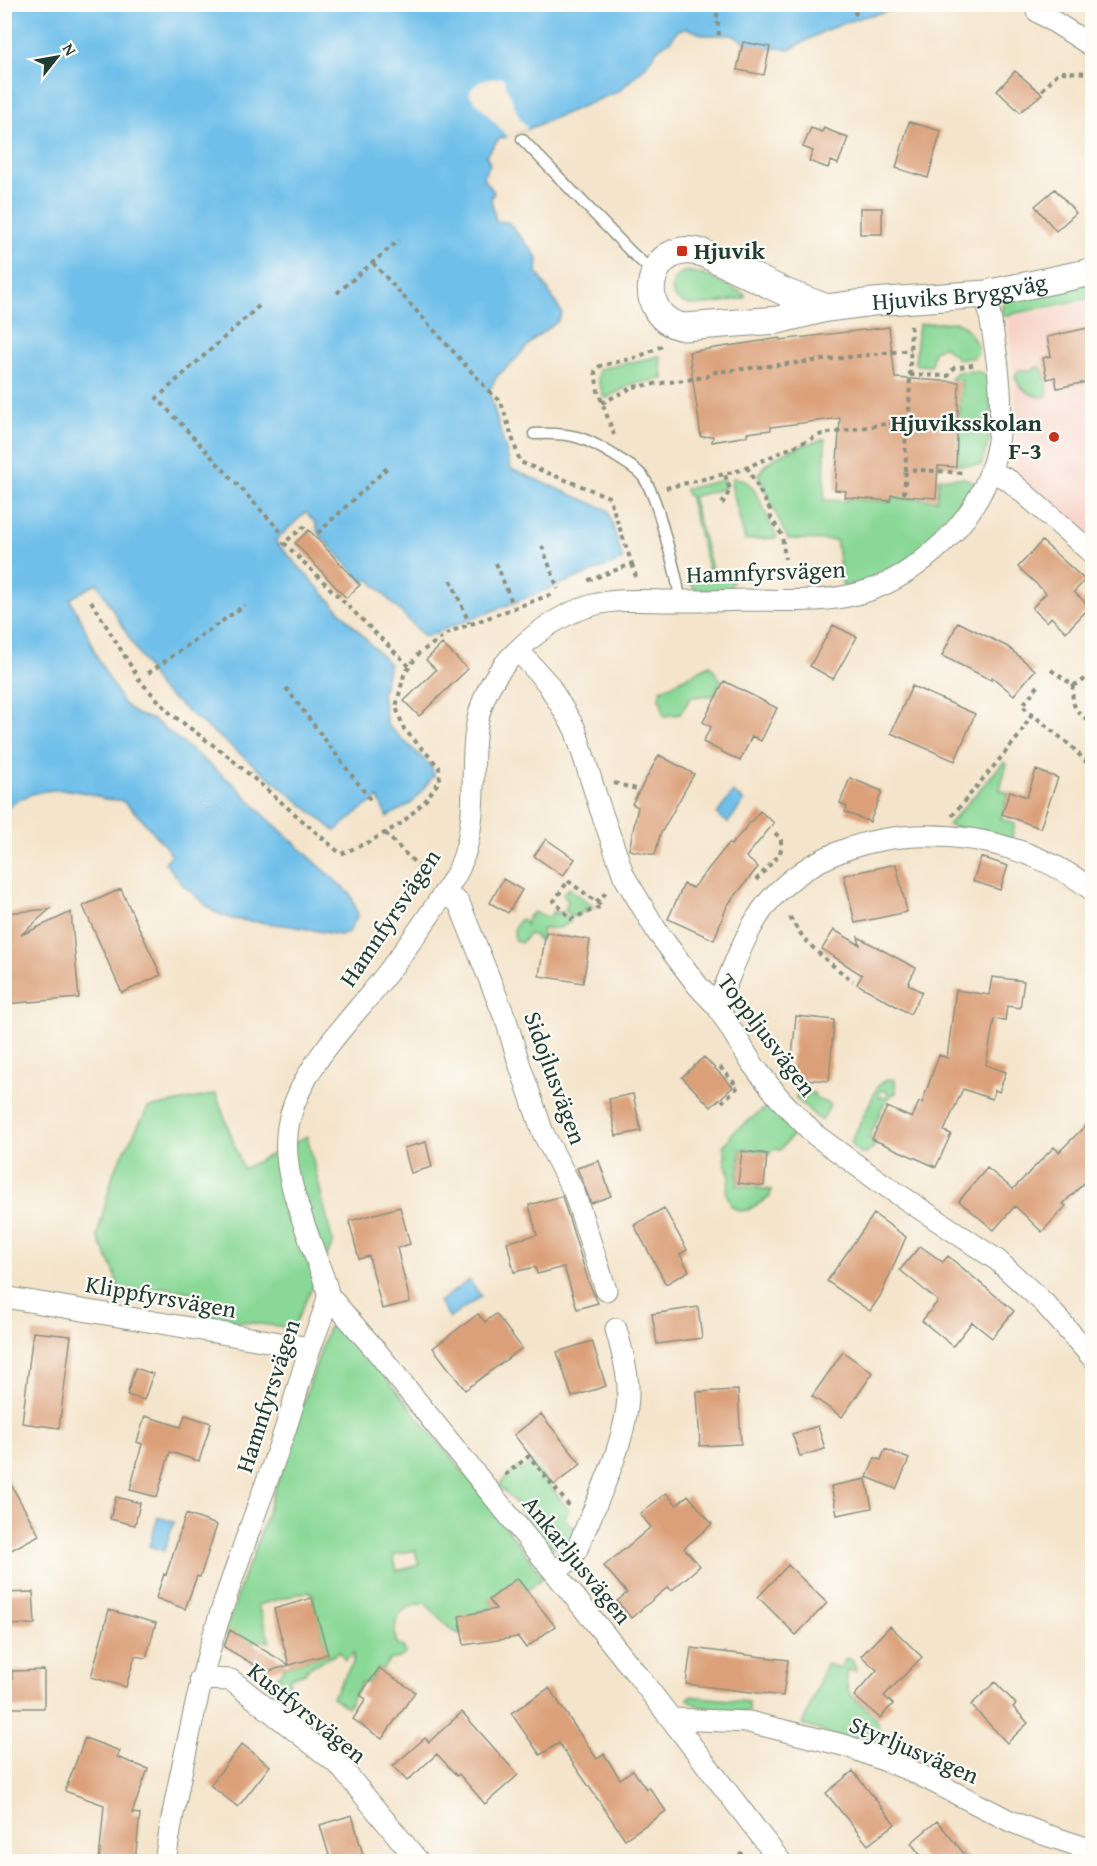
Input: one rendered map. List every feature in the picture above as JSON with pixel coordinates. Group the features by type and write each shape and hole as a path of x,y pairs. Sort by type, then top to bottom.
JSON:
{"street":[{"path":"1036,11 1092,46"},
{"name":"Hjuviks Bryggväg","path":"653,272 665,258 682,251 692,250 703,253 787,293 827,308"},
{"path":"653,272 651,289 655,306 672,324"},
{"name":"Hjuviks Bryggväg","path":"672,324 684,327 778,320 827,308 986,294 1092,272"},
{"name":"Hamnfyrsvägen","path":"165,1862 172,1811 200,1679 222,1607 287,1425 309,1348 328,1295 288,1173 286,1142 290,1115 302,1088 316,1065 379,984 460,867 471,824 473,740 480,708 494,681 505,663 518,650 555,621 587,606 622,600 821,600 864,592 882,585 920,562 947,539 973,506 990,472 999,442 1000,384 986,294"},
{"path":"990,472 1010,481 1092,553"},
{"name":"Toppljusvägen","path":"518,650 548,684 575,729 624,876 670,950 717,1006 753,1065 780,1099 814,1134 903,1198 997,1260 1044,1303 1092,1357"},
{"path":"717,1006 745,940 760,913 780,889 815,863 853,847 897,838 952,835 1004,847 1035,858 1063,870 1092,890"},
{"name":"Sidojlusvägen","path":"444,893 459,903 507,1023 543,1132 574,1192 606,1290"},
{"name":"Ankarljusvägen","path":"328,1295 378,1353 673,1719 781,1862"},
{"name":"Klippfyrsvägen","path":"4,1297 309,1348"},
{"path":"555,1572 569,1561 577,1549 625,1428 628,1388 626,1366 616,1329"},
{"name":"Kustfyrsvägen","path":"200,1679 231,1680 339,1766 418,1862"},
{"name":"Styrljusvägen","path":"673,1719 749,1722 847,1746 912,1771 1010,1821 1092,1850"}],"lane":[{"path":"522,139 653,272"},
{"path":"534,434 553,433 579,436 598,444 636,469 643,477 650,491 678,582 680,601"}],"path":[{"path":"716,4 719,36"},
{"path":"849,4 860,18"},
{"path":"1042,90 1057,74 1062,72 1092,73"},
{"path":"337,293 399,240"},
{"path":"373,263 501,402 520,462 609,497 632,564 578,584"},
{"path":"904,494 905,421 909,416 912,299"},
{"path":"259,306 157,398 283,534"},
{"path":"619,458 612,427 598,391 595,371 600,366 638,357 662,346 672,324"},
{"path":"603,403 633,387 706,377 715,372 910,350"},
{"path":"910,375 948,376 954,368 997,360"},
{"path":"650,491 725,475 822,434 905,421"},
{"path":"318,533 388,467"},
{"path":"747,467 770,510 771,518 782,535 785,559"},
{"path":"906,469 990,472"},
{"path":"722,504 730,490 725,475"},
{"path":"305,526 284,543 410,667"},
{"path":"542,546 558,589"},
{"path":"496,563 513,605"},
{"path":"451,580 469,623"},
{"path":"91,601 140,681 171,714 229,757 341,854 402,823 426,800 440,780 439,767 404,729 396,707 404,675 419,653 452,631 567,589"},
{"path":"148,673 245,605"},
{"path":"1051,670 1073,685"},
{"path":"1073,685 1080,683 1092,673"},
{"path":"1073,685 1075,708 1079,714 1092,723"},
{"path":"1038,686 1022,705 1071,746 1092,768"},
{"path":"286,688 372,802"},
{"path":"937,835 1018,736 1032,713"},
{"path":"385,833 444,893"},
{"path":"568,881 602,906 571,919 554,902 568,881"},
{"path":"790,917 815,949 830,964 853,981"},
{"path":"720,1066 738,1087 722,1102"},
{"path":"486,1489 529,1456 570,1507"}],"shaded area":[{"name":"Hjuviksskolan F-3","path":"1092,302 1092,542 1013,470 1017,403 1008,317"}],"green space":[{"path":"686,271 717,280 745,295 745,298 702,305 682,302 675,297 672,285 676,277"},
{"path":"1092,281 1092,298 1002,316 1002,305 1006,300"},
{"path":"957,322 964,326 972,336 978,347 977,354 973,358 958,359 944,346 934,351 931,366 917,365 915,363 919,324"},
{"path":"660,356 663,379 632,384 607,398 604,397 598,380 599,369"},
{"path":"1040,366 1047,388 1047,396 1042,397 1028,392 1015,376 1018,371 1032,370"},
{"path":"957,372 982,373 991,380 991,433 981,465 958,465 961,380 951,379"},
{"path":"825,439 824,500 891,502 892,497 937,500 939,478 965,478 975,483 950,519 920,550 884,573 843,587 836,540 788,539 758,476 763,468 778,456"},
{"path":"733,478 742,479 755,491 776,538 745,540 731,484"},
{"path":"723,480 725,488 692,497 714,576 731,574 733,581 729,590 696,591 691,581 710,575 689,495 685,489"},
{"path":"710,665 721,680 715,695 691,697 680,714 664,716 659,698 661,690"},
{"path":"1004,762 1007,764 1000,790 1008,793 1001,819 1015,824 1011,841 948,825"},
{"path":"569,888 594,907 572,917 565,910 568,901 563,894"},
{"path":"552,911 562,912 571,922 559,928 543,929 541,940 529,934 521,943 515,941 514,929 519,920 523,919 526,925 529,915 531,916 533,912 548,917 552,915"},
{"path":"887,1079 895,1080 896,1093 890,1096 886,1091 881,1090 879,1098 887,1096 889,1098 869,1138 875,1142 874,1147 866,1154 860,1153 852,1146 852,1140 878,1086"},
{"path":"797,1092 814,1093 816,1099 830,1104 821,1121 796,1098"},
{"path":"216,1094 243,1169 307,1136 333,1243 293,1328 209,1318 192,1293 163,1287 121,1300 114,1271 97,1236 114,1171 148,1108"},
{"path":"769,1105 796,1131 780,1150 773,1149 770,1155 768,1152 741,1149 737,1185 771,1190 770,1197 748,1210 740,1211 732,1207 726,1193 730,1177 724,1159 726,1156 723,1146 730,1139 730,1135"},
{"path":"338,1326 352,1336 489,1504 543,1577 527,1591 517,1579 489,1600 494,1607 476,1613 462,1635 451,1630 425,1603 404,1610 397,1620 395,1634 396,1642 404,1648 405,1654 389,1660 382,1670 378,1668 368,1683 362,1682 347,1707 332,1697 353,1663 354,1653 345,1660 340,1652 308,1668 305,1673 289,1678 291,1691 288,1694 276,1680 284,1667 328,1654 313,1602 314,1596 309,1591 258,1605 270,1642 258,1640 248,1644 228,1637 225,1633 247,1566 252,1559 328,1328","holes":["415,1550 419,1565 397,1571 393,1555"]},
{"path":"526,1462 532,1462 569,1510 564,1518 578,1532 569,1546 558,1548 541,1541 513,1500 499,1486 518,1467 521,1471 528,1466"},
{"path":"846,1658 852,1660 857,1671 848,1670 847,1687 854,1698 874,1717 880,1730 875,1749 803,1725 826,1664 841,1668"},
{"path":"690,1696 749,1702 749,1712 701,1707 688,1699"}],"water":[{"path":"5,5 913,5 859,18 824,31 791,49 757,47 732,35 704,35 689,29 678,30 672,39 658,49 644,68 619,91 499,139 486,155 490,164 483,177 494,192 491,199 496,221 508,222 538,258 537,272 562,313 557,322 534,339 497,376 489,391 511,469 608,510 623,560 425,637 369,579 364,583 318,533 316,524 306,512 275,541 389,664 382,693 387,725 432,767 434,775 412,803 387,817 378,798 335,831 159,688 97,583 70,599 97,657 123,703 136,714 154,720 236,786 351,895 358,915 349,932 340,935 232,919 213,911 183,885 165,862 172,855 141,818 122,801 75,791 54,790 32,794 13,803 5,810"},
{"path":"733,792 744,801 728,823 717,814"},
{"path":"469,1280 481,1296 450,1318 439,1302"},
{"path":"158,1517 174,1522 164,1551 149,1546"}],"pier":[{"path":"503,77 519,117 528,129 508,137 469,94 473,87 482,80"}],"building":[{"path":"743,42 770,47 764,75 737,70"},
{"path":"1015,71 1042,94 1020,112 997,91"},
{"path":"909,122 941,131 928,178 896,168"},
{"path":"811,128 822,132 824,128 848,138 838,164 831,161 828,168 809,161 813,151 803,147"},
{"path":"1055,189 1076,213 1056,231 1035,206"},
{"path":"860,208 882,208 882,234 860,234"},
{"path":"889,327 895,378 959,382 956,467 938,466 936,498 891,495 890,501 845,497 846,491 835,490 840,418 771,427 771,430 747,433 747,436 712,442 713,436 701,437 689,352 780,338 780,340"},
{"path":"1092,327 1092,381 1057,388 1055,377 1047,379 1045,369 1043,358 1051,356 1047,337"},
{"path":"309,530 360,585 346,598 295,543"},
{"path":"1042,541 1085,580 1074,592 1090,607 1066,632 1051,617 1047,622 1032,608 1046,593 1018,567"},
{"path":"958,622 1008,647 1035,670 1014,695 992,677 991,680 942,656"},
{"path":"833,625 857,637 833,679 810,666"},
{"path":"442,644 468,669 419,716 404,701 436,670 426,660"},
{"path":"724,681 777,708 761,741 752,736 740,761 703,742 711,727 703,722"},
{"path":"912,686 975,714 955,761 891,733"},
{"path":"659,755 694,774 660,835 655,855 629,850 638,807 632,804"},
{"path":"1036,770 1058,778 1040,828 1002,814 1010,791 1027,797"},
{"path":"850,778 882,791 870,822 845,812 847,807 840,803"},
{"path":"760,811 774,823 746,857 758,867 727,906 714,940 668,919 684,884 693,888 729,843 731,845"},
{"path":"546,839 575,859 563,876 534,856"},
{"path":"981,857 1008,866 1000,890 973,881"},
{"path":"896,864 907,912 855,923 844,875"},
{"path":"503,879 522,890 508,913 490,903"},
{"path":"121,889 161,975 122,993 83,906"},
{"path":"50,909 21,935 71,912 79,998 4,1004 4,911 6,913"},
{"path":"834,930 860,945 858,937 916,968 908,984 922,992 910,1014 857,984 862,975 822,949"},
{"path":"546,932 590,940 583,983 539,976"},
{"path":"992,977 1024,981 1020,1008 1007,1006 1005,1021 994,1019 986,1065 1006,1072 999,1092 995,1090 992,1099 963,1089 944,1131 951,1134 936,1167 872,1139 887,1107 912,1118 919,1102 922,1103 939,1055 947,1058 956,990 989,995"},
{"path":"796,1016 834,1020 829,1081 790,1078"},
{"path":"704,1057 733,1087 711,1107 682,1077"},
{"path":"633,1094 641,1131 616,1136 609,1099"},
{"path":"1092,1119 1092,1175 1063,1204 1066,1206 1042,1232 1015,1206 994,1230 959,1201 987,1168 1013,1189 1054,1147 1059,1152"},
{"path":"426,1142 432,1167 411,1173 404,1148"},
{"path":"742,1151 767,1154 764,1186 738,1183"},
{"path":"599,1161 611,1196 591,1203 577,1168"},
{"path":"562,1196 589,1283 598,1303 577,1309 564,1267 537,1274 535,1267 514,1272 507,1242 537,1235 529,1205"},
{"path":"400,1207 410,1244 397,1248 410,1302 382,1309 369,1256 359,1259 349,1221"},
{"path":"664,1208 687,1250 680,1254 689,1271 666,1284 634,1225"},
{"path":"874,1214 906,1237 881,1295 870,1311 827,1281"},
{"path":"920,1246 943,1262 948,1256 1014,1311 992,1338 972,1322 953,1346 922,1321 938,1301 900,1270"},
{"path":"698,1307 702,1338 657,1344 652,1314"},
{"path":"478,1314 485,1322 496,1314 522,1348 465,1390 433,1348"},
{"path":"33,1332 71,1336 59,1428 22,1423"},
{"path":"592,1341 606,1386 572,1397 557,1352"},
{"path":"843,1352 873,1373 842,1417 812,1396"},
{"path":"135,1368 153,1374 144,1400 127,1395"},
{"path":"738,1390 741,1444 700,1446 697,1392"},
{"path":"541,1414 581,1464 554,1485 514,1435"},
{"path":"185,1415 211,1423 199,1461 170,1452 157,1497 130,1490 142,1444 137,1442 145,1416 181,1427"},
{"path":"818,1426 825,1449 800,1456 792,1434"},
{"path":"885,1449 909,1459 896,1489 867,1477 875,1458 881,1460"},
{"path":"4,1472 39,1535 4,1554"},
{"path":"866,1479 872,1508 837,1515 831,1486"},
{"path":"666,1493 677,1505 688,1495 712,1524 684,1548 700,1566 671,1591 668,1587 631,1618 617,1601 627,1593 604,1566 651,1527 640,1514"},
{"path":"116,1497 140,1503 135,1525 110,1519"},
{"path":"186,1514 217,1525 200,1577 197,1576 185,1609 156,1598"},
{"path":"788,1565 827,1603 796,1635 758,1597"},
{"path":"517,1578 555,1626 526,1648 518,1637 464,1645 459,1616 496,1609 489,1600"},
{"path":"33,1592 35,1624 4,1625 4,1593"},
{"path":"312,1598 328,1654 266,1672 224,1647 230,1630 289,1665 274,1609"},
{"path":"109,1610 156,1623 146,1658 135,1656 126,1687 91,1677"},
{"path":"890,1626 922,1657 884,1696 893,1704 880,1718 854,1696 877,1670 861,1656"},
{"path":"691,1648 788,1660 783,1696 686,1684"},
{"path":"379,1668 415,1692 382,1739 353,1719 366,1699 360,1695"},
{"path":"44,1670 44,1708 12,1708 12,1671"},
{"path":"995,1682 1016,1704 1013,1707 1028,1723 1007,1743 971,1705"},
{"path":"549,1688 597,1759 604,1754 620,1779 633,1770 646,1789 649,1787 666,1811 625,1839 559,1743 540,1755 511,1713"},
{"path":"462,1712 518,1775 485,1804 459,1774 457,1776 437,1754 407,1781 393,1766 425,1738 429,1742"},
{"path":"85,1738 120,1751 117,1757 148,1769 132,1813 140,1814 135,1862 99,1862 104,1805 65,1791"},
{"path":"242,1744 270,1766 238,1807 210,1785"},
{"path":"853,1771 895,1824 868,1845 826,1793"},
{"path":"352,1815 365,1862 331,1862 320,1825"},
{"path":"937,1821 971,1862 926,1862 911,1843"}],"place":[{"name":"Hjuvik","path":"682,251"},
{"name":"Hjuviksskolan F-3","path":"1054,437"}]}
